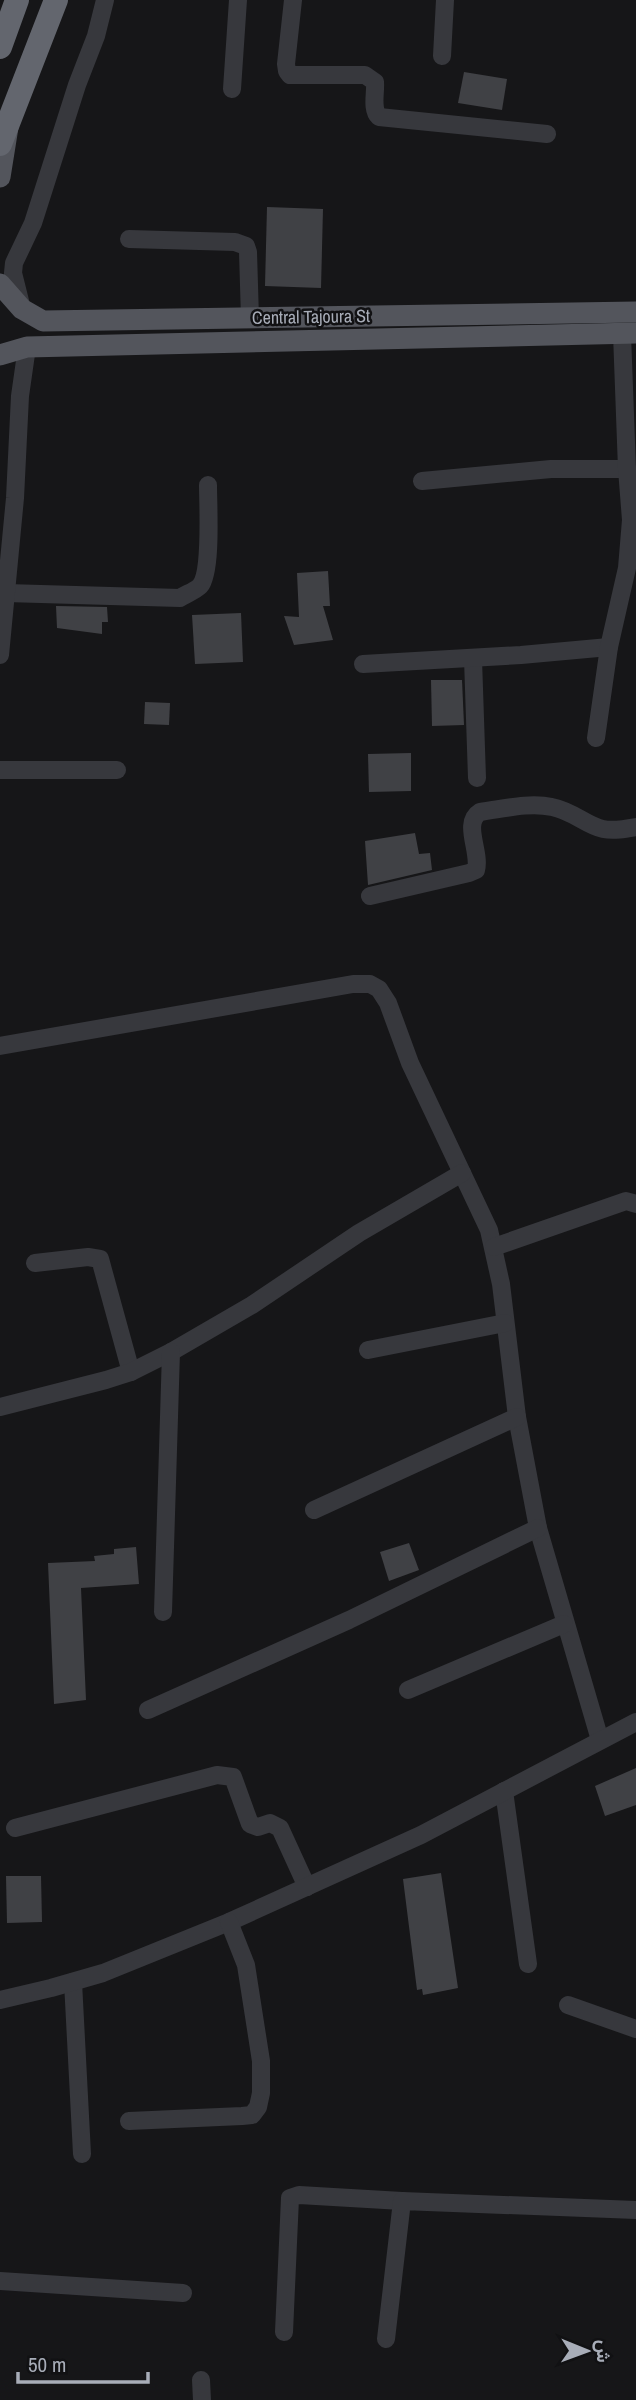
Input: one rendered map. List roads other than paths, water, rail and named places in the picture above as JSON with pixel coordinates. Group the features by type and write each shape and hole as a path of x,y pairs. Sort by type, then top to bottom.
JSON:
{"highway":[{"path":"0,144 56,0"},
{"path":"0,47 16,1"}],"main road":[{"path":"0,177 9,120"},
{"name":"Central Tajoura St","path":"0,284 22,309 43,321 636,312"},
{"name":"Central Tajoura St","path":"0,355 27,347 629,333"}],"street":[{"path":"22,309 13,273 15,263 33,223 77,85 96,36 105,0"},
{"path":"232,89 238,0"},
{"path":"293,0 286,64 290,75 365,75 375,82 374,108 379,117 547,134"},
{"path":"442,56 446,0"},
{"path":"129,239 235,242 246,246 250,318"},
{"path":"596,738 610,647 627,568 631,520 627,469 629,333"},
{"path":"0,655 6,593 7,498 27,347"},
{"path":"422,481 551,469 627,469"},
{"path":"6,593 180,598 200,586 205,575 208,557 208,485"},
{"path":"363,664 473,659 610,647"},
{"path":"473,659 477,778"},
{"path":"0,769 117,770"},
{"path":"370,896 476,870 478,856 472,821 480,812 533,805 548,806 566,810 599,829 636,827"},
{"path":"0,1046 353,984 370,984 379,989 388,1003 410,1063 477,1203 494,1247 517,1417 538,1528 600,1740"},
{"path":"0,1407 131,1372 171,1352 252,1305 359,1233 462,1173"},
{"path":"494,1247 626,1201 636,1204"},
{"path":"36,1263 88,1256 100,1259 131,1372"},
{"path":"368,1350 505,1323"},
{"path":"163,1612 171,1352"},
{"path":"314,1510 517,1417"},
{"path":"148,1710 349,1620 538,1528"},
{"path":"408,1690 564,1624"},
{"path":"0,2000 103,1973 229,1922 421,1835 600,1740 633,1729"},
{"path":"15,1828 217,1775 227,1775 233,1777 250,1824 258,1827 275,1824 283,1831 307,1887"},
{"path":"504,1791 528,1964"},
{"path":"129,2121 252,2115 258,2107 261,2061 252,2001 246,1965 229,1922"},
{"path":"73,1982 82,2154"},
{"path":"568,2005 636,2029"},
{"path":"284,2332 290,2198 299,2195 636,2210"},
{"path":"386,2339 402,2201"},
{"path":"0,2281 183,2293"},
{"path":"201,2380 202,2400"}]}
